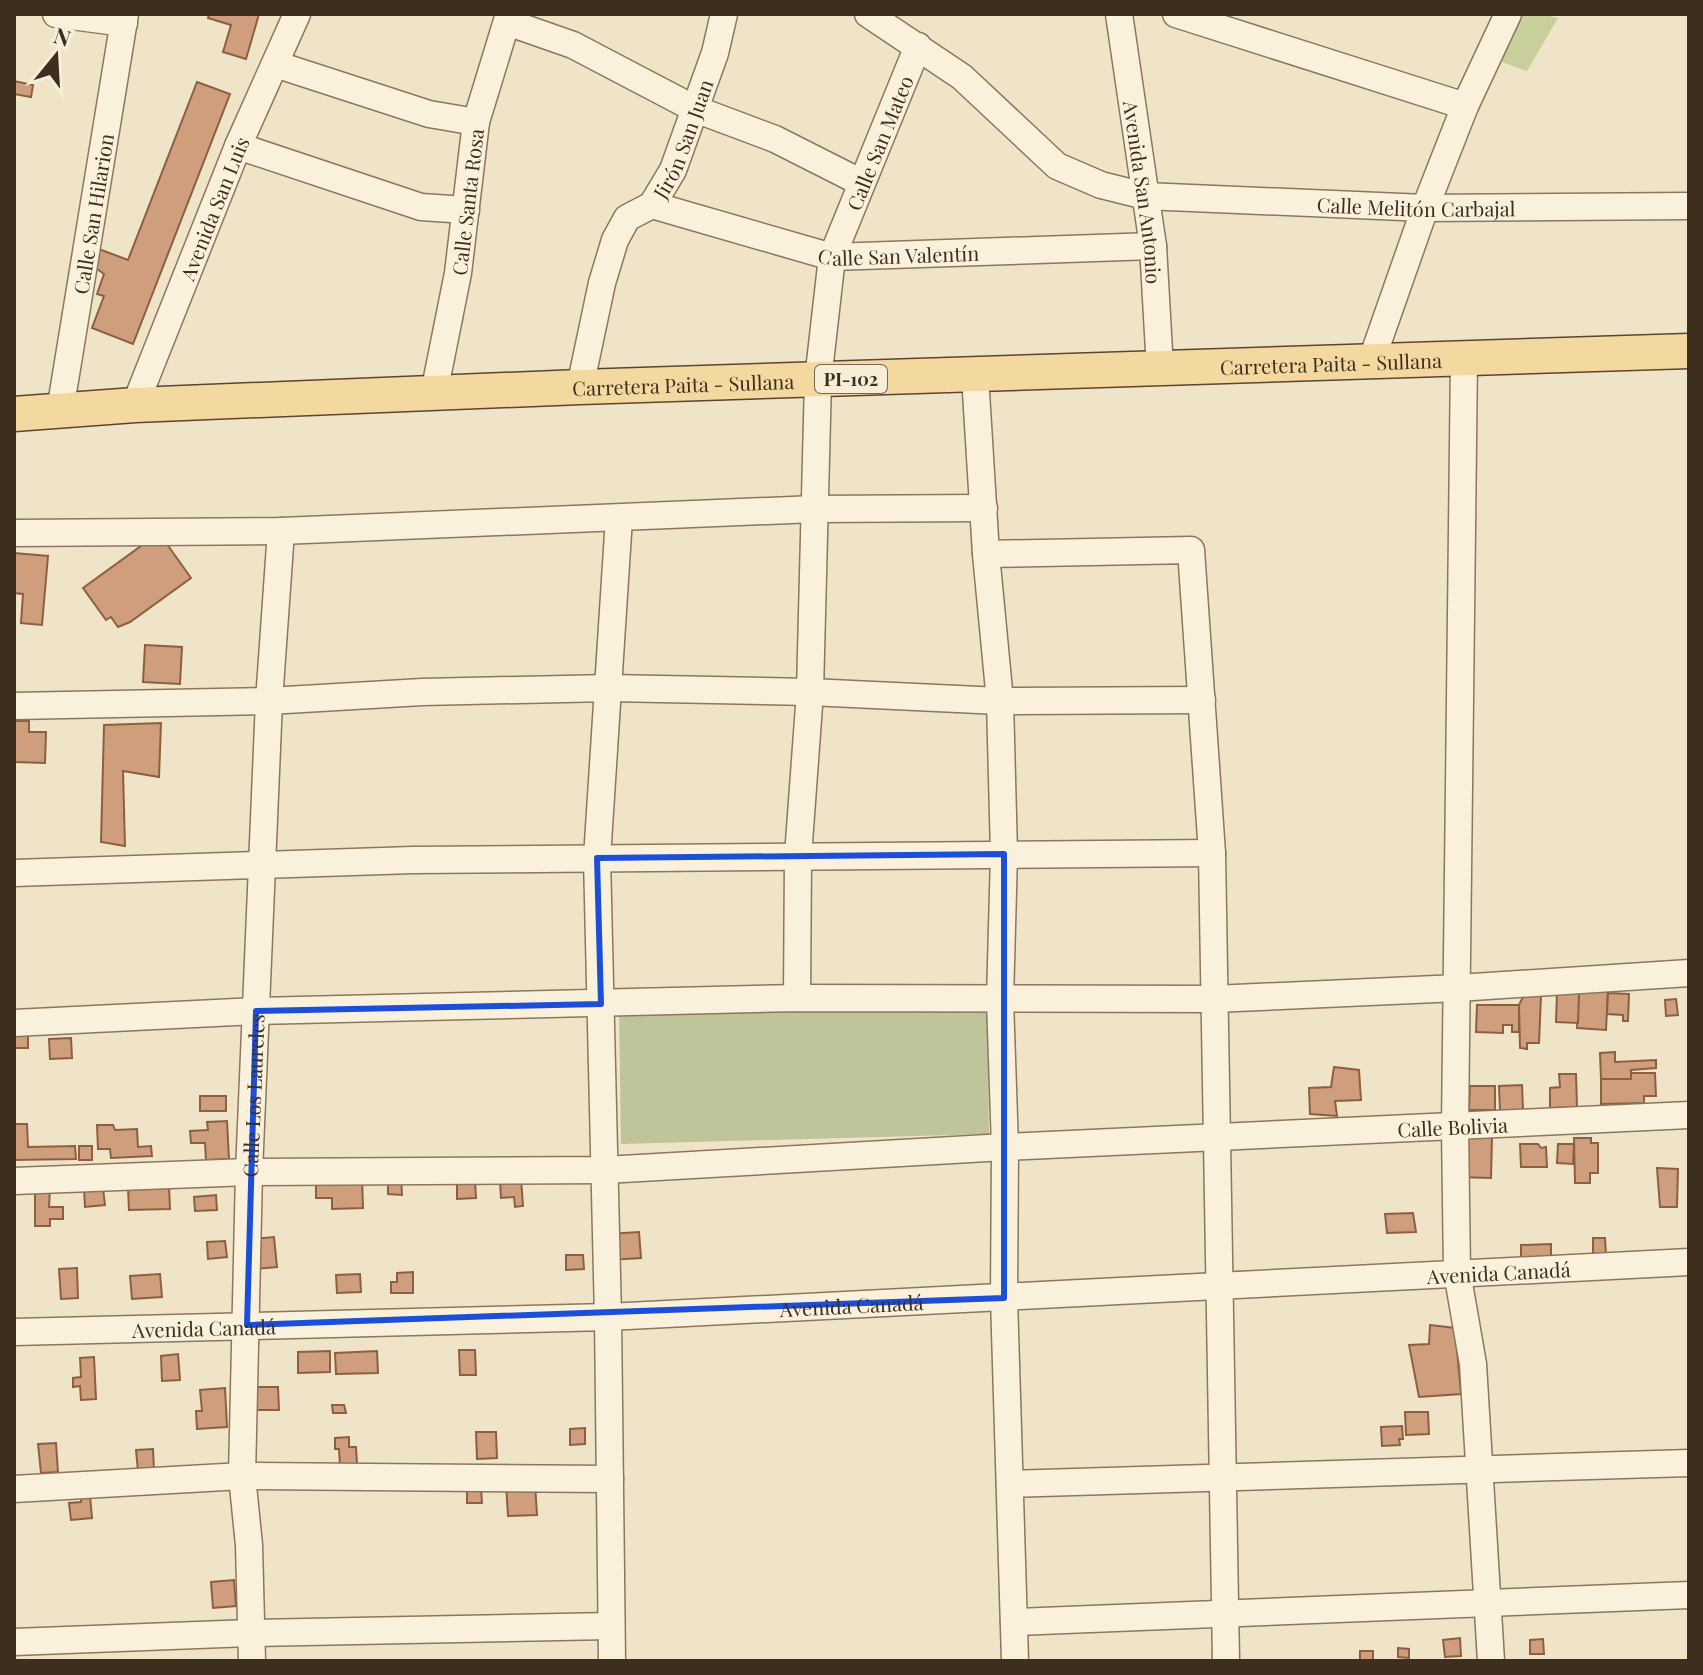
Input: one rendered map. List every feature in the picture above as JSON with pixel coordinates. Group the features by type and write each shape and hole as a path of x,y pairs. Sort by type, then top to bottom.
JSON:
{"main road":[{"name":"Carretera Paita - Sullana","path":"14,414 135,405 580,387 1689,351"}],"street":[{"path":"56,14 125,19"},
{"name":"Avenida San Luis","path":"135,405 238,146 297,14"},
{"name":"Jirón San Juan","path":"580,387 602,283 615,240 627,218 652,205 673,170 715,53 724,14"},
{"name":"Calle Melitón Carbajal","path":"868,14 962,77 1057,166 1101,185 1145,196 1425,208 1689,206"},
{"name":"Avenida San Antonio","path":"1119,14 1153,246 1160,369"},
{"path":"1176,14 1465,106"},
{"path":"1371,362 1465,106 1508,14"},
{"path":"508,18 573,45 695,109 775,139 862,183"},
{"name":"Calle Santa Rosa","path":"434,393 458,273 476,122 508,18"},
{"name":"Calle San Hilarion","path":"60,411 125,19"},
{"name":"Calle San Mateo","path":"797,998 798,856 810,692 818,380 832,257 918,46"},
{"path":"275,64 429,114 476,122"},
{"path":"238,146 421,207 466,210"},
{"name":"Calle San Valentín","path":"652,205 832,257 1153,246"},
{"path":"1464,358 1455,1128 1457,1272 1473,1364 1491,1661"},
{"path":"975,376 986,554 1000,701 1004,854 1000,1000 1005,1147 1004,1298 1015,1661"},
{"path":"14,533 281,531 815,509 984,508"},
{"path":"612,1661 608,1317 597,858 619,518"},
{"name":"Calle Los Laureles","path":"252,1661 249,1545 242,1476 249,1172 269,701 281,531"},
{"path":"986,554 1191,550 1212,853 1226,1661"},
{"path":"14,706 269,701 422,692 609,688 810,692 1000,701 1202,700"},
{"path":"14,873 262,863 1212,853"},
{"path":"14,1023 256,1011 797,998 1214,999 1689,973"},
{"name":"Calle Bolivia","path":"14,1181 249,1172 605,1170 1005,1147 1689,1115"},
{"name":"Avenida Canadá","path":"14,1332 608,1317 1689,1262"},
{"path":"1010,1484 1689,1463"},
{"path":"14,1489 242,1476 610,1479"},
{"path":"1014,1622 1689,1595"},
{"path":"14,1642 250,1633 610,1626"}],"highlighted area":[{"path":"1004,854 1004,1298 247,1325 256,1011 601,1004 597,858"}],"green space":[{"path":"1518,14 1558,18 1527,71 1496,60"},
{"path":"987,1003 989,1134 621,1144 619,1013"}],"building":[{"path":"209,14 259,14 246,59 223,52 231,25 208,18"},
{"path":"14,81 33,85 31,97 14,94"},
{"path":"197,82 230,94 133,344 92,328 104,296 97,294 104,274 93,266 99,249 128,260"},
{"path":"159,533 191,578 130,622 118,627 111,617 106,620 83,588"},
{"path":"14,553 48,556 42,625 21,623 23,594 14,593"},
{"path":"145,645 182,647 180,684 143,682"},
{"path":"14,721 29,721 29,732 46,732 45,763 14,762"},
{"path":"161,723 159,777 123,771 125,846 101,842 104,725"},
{"path":"1579,987 1608,989 1606,1030 1577,1028"},
{"path":"1557,992 1579,993 1578,1023 1556,1022"},
{"path":"1608,993 1629,994 1628,1021 1623,1021 1623,1015 1607,1014"},
{"path":"1524,995 1541,996 1539,1043 1527,1043 1527,1049 1520,1048 1519,1005"},
{"path":"1676,999 1678,1015 1666,1016 1665,1000"},
{"path":"1477,1005 1519,1005 1519,1032 1512,1032 1512,1025 1503,1025 1503,1033 1476,1032"},
{"path":"14,1030 28,1031 28,1048 14,1048"},
{"path":"71,1038 72,1058 50,1059 49,1039"},
{"path":"1615,1052 1615,1062 1656,1060 1656,1068 1631,1070 1631,1079 1601,1079 1600,1053"},
{"path":"1334,1067 1359,1070 1361,1100 1335,1101 1337,1116 1310,1114 1309,1088 1331,1087"},
{"path":"1631,1073 1655,1073 1656,1096 1644,1096 1644,1103 1601,1104 1601,1079 1631,1079"},
{"path":"1559,1074 1576,1074 1577,1107 1550,1108 1550,1088 1560,1087"},
{"path":"1522,1085 1523,1110 1500,1110 1499,1086"},
{"path":"1470,1086 1495,1086 1495,1110 1469,1110"},
{"path":"200,1096 226,1096 226,1111 200,1111"},
{"path":"227,1121 229,1159 206,1160 205,1143 191,1143 190,1131 208,1130 207,1122"},
{"path":"14,1124 27,1124 28,1147 75,1146 76,1159 14,1160"},
{"path":"97,1125 113,1125 115,1130 137,1129 138,1147 151,1146 152,1156 111,1158 110,1149 98,1149"},
{"path":"1457,1134 1492,1136 1491,1178 1457,1177"},
{"path":"1574,1138 1591,1138 1591,1143 1598,1143 1598,1173 1590,1173 1590,1183 1575,1183"},
{"path":"1520,1144 1546,1147 1547,1167 1521,1167"},
{"path":"1558,1144 1574,1144 1573,1164 1557,1163"},
{"path":"79,1146 92,1146 92,1160 79,1160"},
{"path":"1657,1168 1678,1169 1677,1207 1660,1207"},
{"path":"388,1175 401,1175 402,1195 388,1194"},
{"path":"362,1178 363,1208 332,1209 332,1198 316,1198 316,1180"},
{"path":"521,1179 523,1206 515,1207 514,1197 501,1198 500,1181"},
{"path":"457,1180 475,1180 476,1198 457,1199"},
{"path":"169,1186 170,1209 129,1210 128,1188"},
{"path":"35,1188 50,1188 49,1207 63,1207 63,1219 50,1219 50,1226 35,1226"},
{"path":"103,1188 105,1205 85,1207 84,1190"},
{"path":"216,1195 217,1210 195,1211 194,1197"},
{"path":"1413,1213 1416,1232 1387,1233 1385,1214"},
{"path":"639,1232 641,1258 610,1260 608,1234"},
{"path":"274,1237 277,1267 255,1269 252,1239"},
{"path":"1593,1238 1605,1238 1606,1255 1593,1255"},
{"path":"225,1241 227,1257 208,1259 207,1242"},
{"path":"1551,1244 1551,1260 1521,1260 1521,1245"},
{"path":"566,1255 583,1255 584,1269 566,1270"},
{"path":"77,1268 78,1298 61,1299 59,1269"},
{"path":"413,1272 413,1293 391,1293 391,1282 397,1282 397,1273"},
{"path":"160,1274 162,1297 132,1299 130,1276"},
{"path":"360,1274 361,1292 337,1293 336,1275"},
{"path":"1430,1325 1455,1328 1461,1394 1419,1397 1409,1345 1429,1344"},
{"path":"459,1350 475,1350 476,1375 460,1375"},
{"path":"330,1351 330,1372 298,1373 298,1352"},
{"path":"377,1351 378,1373 336,1374 335,1353"},
{"path":"178,1354 180,1380 162,1381 161,1356"},
{"path":"94,1357 96,1399 81,1400 80,1386 73,1387 73,1378 81,1377 80,1358"},
{"path":"257,1387 278,1387 279,1410 257,1410"},
{"path":"225,1388 227,1427 197,1429 196,1411 202,1411 200,1390"},
{"path":"332,1405 344,1405 346,1413 333,1413"},
{"path":"1405,1412 1428,1412 1429,1434 1406,1435"},
{"path":"1402,1426 1400,1445 1382,1446 1381,1427"},
{"path":"585,1428 585,1444 570,1445 570,1429"},
{"path":"476,1432 496,1432 497,1458 477,1459"},
{"path":"349,1437 349,1447 356,1447 357,1464 340,1465 335,1438"},
{"path":"56,1443 58,1472 41,1473 38,1444"},
{"path":"153,1449 154,1470 138,1471 136,1450"},
{"path":"535,1483 537,1515 508,1516 506,1484"},
{"path":"467,1488 481,1488 482,1503 467,1503"},
{"path":"90,1496 92,1518 71,1520 69,1503 81,1502 81,1497"},
{"path":"234,1580 236,1606 213,1608 211,1582"},
{"path":"1460,1638 1461,1656 1445,1657 1443,1640"},
{"path":"1543,1639 1544,1654 1530,1654 1530,1640"},
{"path":"1398,1648 1409,1649 1409,1658 1398,1657"},
{"path":"1360,1651 1373,1651 1373,1661 1360,1661"}]}
